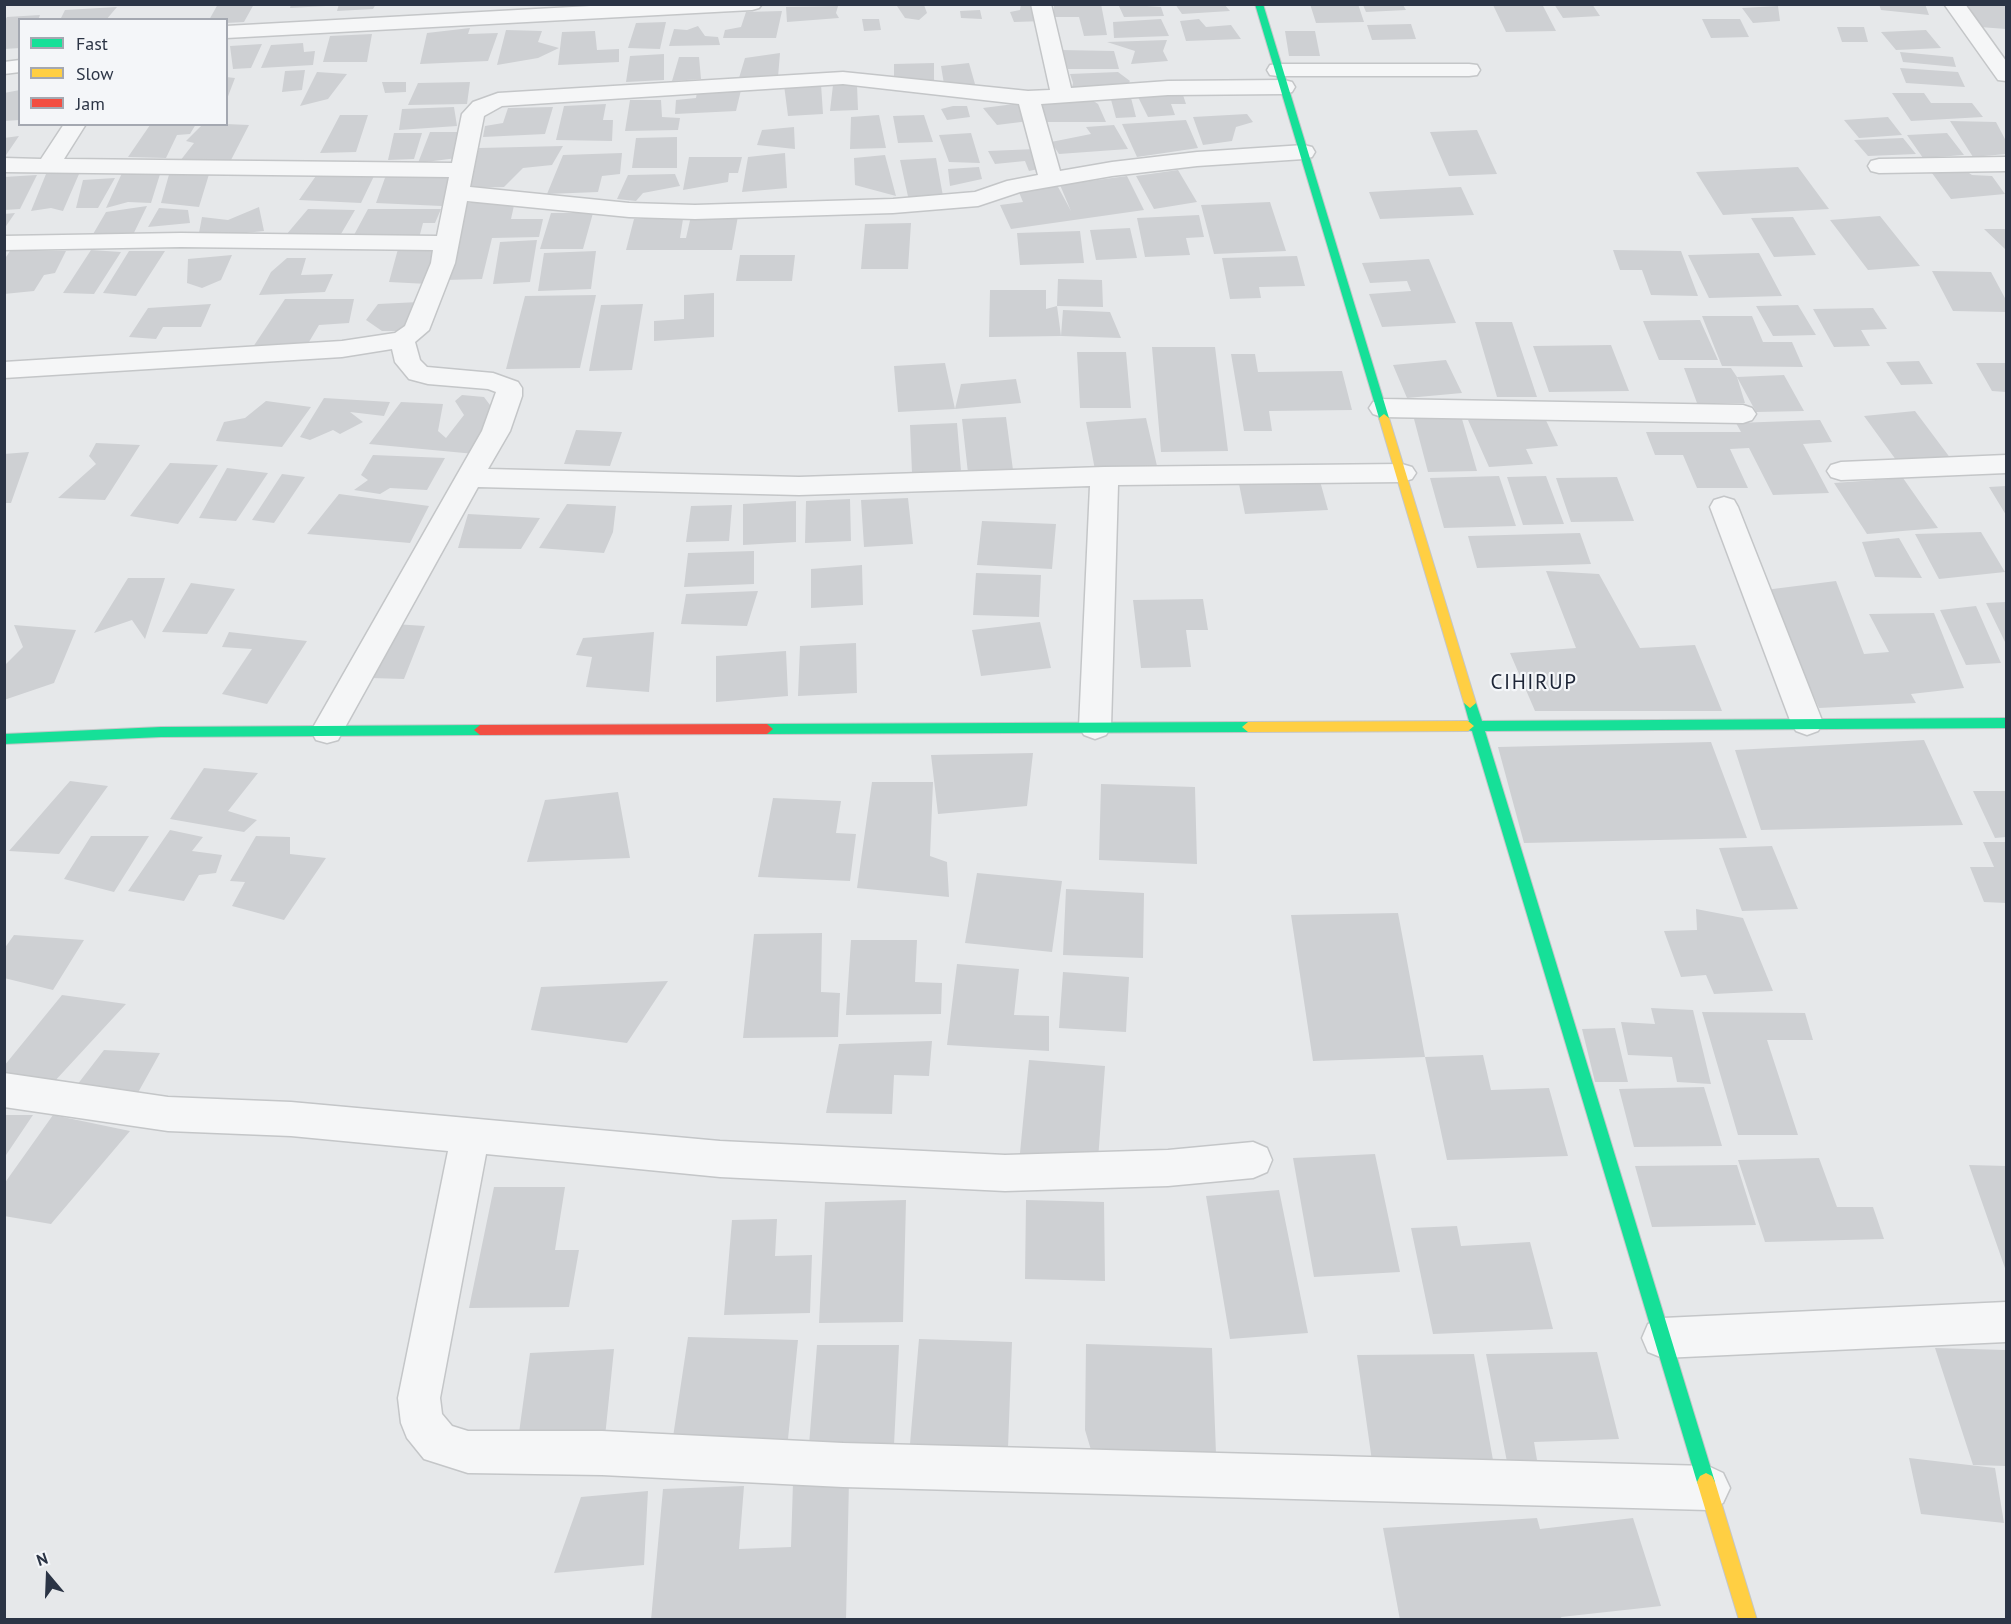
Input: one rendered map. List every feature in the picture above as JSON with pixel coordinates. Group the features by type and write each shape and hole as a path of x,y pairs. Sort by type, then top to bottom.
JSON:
{"street":[{"path":"228,32 752,4"},
{"path":"1041,4 1062,96"},
{"path":"1259,4 1748,1620"},
{"path":"1954,4 2007,75"},
{"path":"4,370 342,349 402,340 416,330 443,263 473,114 481,107 498,100 843,78 1028,98 1281,78 1469,70"},
{"path":"1028,98 1051,179"},
{"path":"48,166 74,126"},
{"path":"457,193 629,210 695,212 950,202 978,199 1015,186 1051,179 1197,159 1304,152"},
{"path":"1879,166 2007,164"},
{"path":"4,165 462,170"},
{"path":"4,243 192,240 447,243"},
{"path":"327,731 470,478 496,430 509,396 509,388 493,381 428,376 418,373 408,362 402,340"},
{"path":"1382,408 1743,414"},
{"path":"1841,471 2007,464"},
{"path":"470,478 799,486 1104,476 1402,473"},
{"path":"1095,727 1104,476"},
{"path":"1724,507 1807,723"},
{"path":"4,739 161,732 2007,723"},
{"path":"4,1090 168,1114 291,1119 720,1159 1005,1173 1168,1168 1254,1160"},
{"path":"470,1136 419,1398 422,1423 439,1444 468,1452 602,1453 843,1465 1708,1488"},
{"path":"1663,1338 2007,1322"}],"building":[{"path":"218,4 254,4 244,22 228,23 228,18 210,18"},
{"path":"291,4 326,4 326,6 290,8"},
{"path":"339,4 376,4 373,9 337,11"},
{"path":"1021,4 1041,4 1045,21 1014,22 1010,12 1020,10"},
{"path":"1054,4 1101,4 1107,35 1084,36 1079,17 1054,17"},
{"path":"1118,4 1161,7 1164,16 1124,17"},
{"path":"1175,4 1224,4 1230,11 1182,14"},
{"path":"1310,4 1358,4 1364,22 1316,23"},
{"path":"1542,4 1556,31 1506,32 1493,5"},
{"path":"1554,4 1592,4 1600,16 1563,18"},
{"path":"1879,4 1925,4 1929,15 1881,10"},
{"path":"1965,4 2006,4 2006,29 1980,27"},
{"path":"924,5 927,13 919,20 905,18 897,6"},
{"path":"1363,5 1403,5 1406,10 1366,12"},
{"path":"838,6 836,13 839,18 787,22 786,7"},
{"path":"1778,6 1780,21 1753,23 1742,8"},
{"path":"117,7 108,18 61,18 65,10"},
{"path":"980,10 982,19 961,18 960,11"},
{"path":"782,11 776,38 723,38 725,30 741,27 746,12"},
{"path":"40,15 39,18 18,18 18,48 4,49 4,22 7,17"},
{"path":"862,19 879,19 881,30 864,31"},
{"path":"1161,19 1169,36 1114,38 1113,22"},
{"path":"1199,19 1206,27 1231,25 1241,39 1186,41 1180,21"},
{"path":"1702,19 1740,19 1749,37 1711,38"},
{"path":"666,22 660,49 628,48 636,23"},
{"path":"1411,24 1416,39 1372,40 1367,25"},
{"path":"698,26 705,36 718,37 720,45 669,46 674,29 687,30"},
{"path":"1837,27 1864,27 1868,42 1842,42"},
{"path":"470,28 468,34 498,33 488,61 420,64 427,33"},
{"path":"506,30 542,31 538,42 559,48 538,58 497,65"},
{"path":"1926,30 1941,48 1896,50 1881,32"},
{"path":"595,31 597,50 619,49 619,62 558,65 562,32"},
{"path":"1285,31 1315,31 1320,56 1289,56"},
{"path":"372,34 367,62 323,62 330,36"},
{"path":"1167,40 1163,51 1168,61 1131,64 1135,51 1107,42"},
{"path":"303,43 304,52 315,51 313,65 261,68 271,45"},
{"path":"262,44 251,68 233,69 230,46"},
{"path":"1060,50 1114,51 1119,69 1068,69"},
{"path":"1900,52 1953,57 1956,67 1903,62"},
{"path":"780,53 778,77 739,78 745,58"},
{"path":"664,54 664,80 626,82 630,56"},
{"path":"679,57 699,57 701,79 672,81"},
{"path":"934,63 934,80 894,80 894,64"},
{"path":"969,63 975,84 944,84 941,66"},
{"path":"1900,68 1958,72 1965,87 1906,83"},
{"path":"305,70 302,90 282,92 285,71"},
{"path":"317,72 347,74 328,99 300,106"},
{"path":"1118,72 1130,81 1126,87 1071,92 1073,83 1070,74"},
{"path":"228,77 235,78 228,96"},
{"path":"382,82 406,82 406,92 385,93"},
{"path":"470,82 467,104 408,105 418,83"},
{"path":"821,84 823,114 788,116 784,85"},
{"path":"833,85 857,85 858,110 830,111"},
{"path":"18,90 18,120 4,121 4,93"},
{"path":"741,90 736,111 675,114 676,100 696,98 697,92"},
{"path":"1182,92 1186,104 1171,104 1175,115 1148,117 1137,95"},
{"path":"1892,93 1924,93 1931,103 1972,103 1983,117 1911,121"},
{"path":"1130,94 1136,117 1116,118 1110,96"},
{"path":"1089,98 1098,104 1106,122 1045,122 1037,103"},
{"path":"630,100 661,100 662,117 680,118 678,130 625,131"},
{"path":"1022,103 1029,121 997,125 983,108"},
{"path":"606,104 603,120 613,120 612,141 556,140 564,106"},
{"path":"967,106 970,117 947,120 941,109"},
{"path":"454,107 457,126 399,130 402,109"},
{"path":"553,107 545,134 483,137 485,126 503,123 508,108"},
{"path":"1247,114 1253,122 1236,127 1232,141 1203,145 1193,117"},
{"path":"340,115 368,115 356,152 320,153"},
{"path":"879,115 886,148 850,149 851,117"},
{"path":"924,115 933,142 898,143 893,116"},
{"path":"1888,117 1902,135 1859,138 1844,120"},
{"path":"1186,120 1198,148 1137,157 1122,124"},
{"path":"1950,121 1996,122 2006,141 2006,154 1973,157"},
{"path":"249,125 231,160 180,161 194,143 186,141 201,126"},
{"path":"1114,125 1128,149 1059,154 1051,142 1091,134 1086,127"},
{"path":"149,126 195,126 190,134 177,135 166,158 128,157"},
{"path":"794,127 795,149 757,145 762,130"},
{"path":"1477,130 1497,174 1449,176 1430,132"},
{"path":"430,132 460,132 457,158 418,163"},
{"path":"394,133 422,133 414,159 388,160"},
{"path":"971,133 980,163 949,162 939,135"},
{"path":"1947,133 1964,155 1923,158 1907,135"},
{"path":"19,136 4,158 4,138"},
{"path":"677,137 677,168 632,168 636,138"},
{"path":"1903,138 1916,154 1868,156 1854,140"},
{"path":"563,146 552,165 523,168 504,187 468,188 479,148"},
{"path":"1036,149 1043,168 1029,171 1025,161 995,164 988,151"},
{"path":"622,153 620,174 602,176 598,192 547,194 563,155"},
{"path":"785,153 787,188 742,192 748,157"},
{"path":"885,155 896,196 855,185 854,158"},
{"path":"689,157 742,157 738,173 729,173 728,182 683,190"},
{"path":"936,158 943,196 909,201 900,160"},
{"path":"979,167 982,179 950,186 948,169"},
{"path":"1798,167 1829,209 1723,215 1696,172"},
{"path":"1960,167 1972,175 1992,176 2005,194 1951,199 1929,169"},
{"path":"1178,170 1197,202 1154,209 1136,176"},
{"path":"161,171 151,203 128,202 106,208 122,173"},
{"path":"170,171 210,171 199,207 161,203"},
{"path":"318,173 375,174 361,203 299,200"},
{"path":"46,174 79,174 63,211 51,208 31,211"},
{"path":"675,174 680,186 643,193 636,201 617,199 628,175"},
{"path":"37,175 20,209 4,210 4,177"},
{"path":"386,175 452,176 442,206 376,203"},
{"path":"1127,176 1144,210 1011,229 1000,205 1023,202 1018,190 1057,185 1071,211 1060,185"},
{"path":"115,178 98,208 76,208 83,180"},
{"path":"1461,187 1474,215 1380,219 1369,192"},
{"path":"515,201 511,219 543,219 539,237 492,238 482,279 445,280 466,203"},
{"path":"1270,202 1286,251 1214,254 1201,205"},
{"path":"147,206 130,241 89,241 106,212"},
{"path":"259,207 264,231 198,238 202,217 228,220"},
{"path":"159,208 188,210 190,223 148,227"},
{"path":"308,209 355,210 341,234 286,235"},
{"path":"368,209 441,209 435,223 423,223 419,238 354,235"},
{"path":"15,213 4,229 4,214"},
{"path":"551,213 593,213 583,249 540,249"},
{"path":"1199,215 1204,237 1186,238 1190,255 1145,257 1137,218"},
{"path":"691,216 738,216 732,250 626,250 634,219 683,219 680,238 686,238"},
{"path":"1880,216 1920,266 1868,270 1830,220"},
{"path":"1793,217 1816,255 1774,257 1751,218"},
{"path":"911,223 908,269 861,269 865,224"},
{"path":"1130,228 1137,258 1096,260 1090,230"},
{"path":"1984,229 2006,229 2006,249 2005,249"},
{"path":"1080,231 1084,263 1020,265 1017,233"},
{"path":"537,240 530,282 493,284 500,242"},
{"path":"398,249 434,249 428,284 389,282"},
{"path":"91,250 121,252 94,294 63,293"},
{"path":"1613,250 1681,251 1698,296 1651,295 1642,270 1620,270"},
{"path":"10,251 66,251 55,273 44,275 34,291 4,294 4,260"},
{"path":"129,251 165,251 136,296 103,293"},
{"path":"596,251 591,289 538,291 544,253"},
{"path":"1759,253 1782,296 1709,298 1688,255"},
{"path":"232,255 221,280 202,288 187,283 188,259"},
{"path":"740,255 795,255 792,281 736,281"},
{"path":"1297,256 1305,286 1259,287 1261,298 1230,299 1222,258"},
{"path":"287,258 306,258 301,275 333,274 325,292 259,295 271,272"},
{"path":"1429,259 1456,323 1382,327 1369,294 1411,291 1407,281 1370,283 1362,263"},
{"path":"1932,271 1991,272 2006,300 2006,312 1953,311"},
{"path":"1058,279 1102,280 1103,307 1057,306"},
{"path":"990,290 1046,290 1046,309 1057,306 1061,336 989,337"},
{"path":"714,293 714,337 654,341 654,321 684,319 684,295"},
{"path":"596,295 580,368 506,369 525,296"},
{"path":"285,299 354,299 349,323 319,325 306,347 251,350"},
{"path":"419,302 404,331 382,331 366,320 378,304"},
{"path":"211,304 201,327 163,327 156,339 129,337 148,308"},
{"path":"643,304 632,370 589,371 601,305"},
{"path":"1798,305 1816,335 1773,336 1756,306"},
{"path":"1873,308 1887,329 1861,330 1870,346 1834,347 1813,309"},
{"path":"1063,310 1110,312 1121,338 1061,336"},
{"path":"1702,316 1752,316 1763,342 1792,342 1803,367 1722,366"},
{"path":"1700,320 1718,360 1659,360 1643,321"},
{"path":"1475,322 1512,322 1537,397 1497,397"},
{"path":"1611,345 1629,391 1549,392 1533,346"},
{"path":"1152,347 1215,347 1228,451 1161,452"},
{"path":"1077,352 1126,352 1131,408 1080,408"},
{"path":"1231,354 1255,354 1258,372 1342,371 1352,410 1269,411 1272,431 1244,431"},
{"path":"1446,360 1462,393 1407,398 1393,365"},
{"path":"1919,361 1933,384 1901,385 1886,362"},
{"path":"945,363 955,409 898,412 894,366"},
{"path":"1976,363 2006,363 2006,392 1992,391"},
{"path":"1684,368 1731,368 1737,377 1745,403 1697,403"},
{"path":"1784,375 1804,411 1756,412 1737,377"},
{"path":"1016,379 1021,403 955,409 961,384"},
{"path":"462,395 484,397 493,409 475,454 369,444 401,402 443,404 438,431 446,438 464,415 455,401"},
{"path":"324,398 390,402 384,416 350,412 363,422 340,434 333,430 310,440 300,437"},
{"path":"266,401 311,407 282,447 216,441 224,422 245,418"},
{"path":"1915,411 1951,459 1899,464 1864,416"},
{"path":"1543,414 1558,446 1526,449 1533,464 1489,467 1468,420"},
{"path":"1006,417 1013,470 968,473 962,419"},
{"path":"1146,418 1157,466 1095,470 1086,422"},
{"path":"1414,419 1462,419 1477,471 1428,472"},
{"path":"1820,420 1832,442 1803,444 1829,493 1773,495 1749,448 1730,449 1748,488 1697,488 1683,455 1655,455 1646,432 1741,432 1736,423"},
{"path":"957,423 961,471 912,473 910,425"},
{"path":"576,430 622,432 610,466 564,464"},
{"path":"96,443 140,445 105,500 58,498 96,464 89,456"},
{"path":"29,452 11,503 4,503 4,454"},
{"path":"373,455 445,458 427,490 390,488 380,494 354,490 368,480 361,475"},
{"path":"170,463 218,465 178,524 130,516"},
{"path":"227,468 268,473 236,521 199,518"},
{"path":"282,474 305,477 274,523 252,520"},
{"path":"1499,476 1516,526 1444,528 1430,478"},
{"path":"1546,476 1564,524 1523,525 1507,477"},
{"path":"1617,477 1634,521 1571,522 1556,478"},
{"path":"1903,478 1938,528 1867,534 1834,483"},
{"path":"1320,481 1328,510 1245,514 1239,484"},
{"path":"2006,486 2006,515 1989,487"},
{"path":"339,494 429,506 410,543 307,534"},
{"path":"908,498 913,544 864,547 861,500"},
{"path":"850,499 851,541 805,543 806,501"},
{"path":"796,501 796,542 743,545 743,504"},
{"path":"567,504 616,506 613,532 604,553 539,548"},
{"path":"732,505 729,541 686,542 691,506"},
{"path":"468,514 540,518 521,549 458,548"},
{"path":"982,521 1056,524 1052,569 977,565"},
{"path":"1981,532 2005,572 1939,579 1915,534"},
{"path":"1580,533 1591,564 1477,568 1468,536"},
{"path":"1899,538 1922,578 1875,577 1862,542"},
{"path":"754,551 754,584 684,587 688,553"},
{"path":"862,565 863,605 811,608 811,569"},
{"path":"1546,571 1599,574 1640,648 1695,645 1722,711 1535,711 1510,653 1576,648"},
{"path":"976,573 1041,575 1039,617 973,615"},
{"path":"128,578 165,578 145,639 132,620 94,633"},
{"path":"1836,581 1864,654 1889,652 1869,614 1934,613 1964,688 1911,694 1916,703 1819,708 1765,590"},
{"path":"191,583 235,589 207,634 162,632"},
{"path":"758,591 747,626 681,624 686,594"},
{"path":"1203,599 1208,630 1186,630 1191,667 1141,668 1133,600"},
{"path":"2006,602 2006,644 1986,603"},
{"path":"1976,606 2001,663 1966,665 1940,610"},
{"path":"1040,622 1051,668 981,676 972,630"},
{"path":"394,624 425,626 404,679 371,678"},
{"path":"14,625 76,630 54,683 4,700 4,666 23,647"},
{"path":"229,632 307,641 267,704 222,694 252,649 222,647"},
{"path":"654,632 649,692 586,687 592,657 576,655 583,638"},
{"path":"856,643 857,693 798,696 800,646"},
{"path":"786,651 788,696 716,702 716,656"},
{"path":"1924,740 1963,825 1761,830 1735,750"},
{"path":"1711,742 1747,838 1524,843 1498,747"},
{"path":"1033,753 1027,806 938,814 931,755"},
{"path":"204,768 258,773 228,811 257,820 244,832 170,819"},
{"path":"70,781 108,786 59,854 9,851"},
{"path":"872,782 933,782 930,856 947,862 949,897 857,888"},
{"path":"1101,784 1195,787 1197,864 1099,860"},
{"path":"1973,791 2006,791 2006,837 1995,838"},
{"path":"618,792 630,858 527,862 545,800"},
{"path":"773,798 841,801 836,833 856,834 850,881 758,877"},
{"path":"170,830 203,837 192,851 222,855 216,873 199,875 184,901 128,891"},
{"path":"91,836 149,836 114,892 64,879"},
{"path":"256,836 290,837 290,854 326,858 284,920 232,906 245,882 230,881"},
{"path":"1983,842 2006,842 2006,903 1984,902 1970,867 1994,867"},
{"path":"1772,846 1798,909 1742,911 1719,848"},
{"path":"977,873 1062,881 1052,952 965,943"},
{"path":"1066,889 1144,893 1143,958 1063,955"},
{"path":"1696,909 1743,918 1773,991 1714,994 1706,975 1681,977 1664,931 1697,930"},
{"path":"1398,913 1425,1057 1313,1061 1291,915"},
{"path":"822,933 821,992 840,993 838,1037 743,1038 754,934"},
{"path":"14,935 84,940 53,990 4,978 4,949"},
{"path":"851,940 917,940 915,982 942,983 941,1014 846,1015"},
{"path":"957,964 1019,969 1014,1015 1049,1016 1049,1051 947,1045"},
{"path":"1063,972 1129,977 1126,1032 1059,1028"},
{"path":"668,981 627,1043 531,1030 541,987"},
{"path":"62,995 126,1004 53,1083 4,1076 4,1066"},
{"path":"1651,1008 1693,1010 1711,1084 1677,1082 1672,1057 1628,1055 1621,1022 1655,1024"},
{"path":"1702,1012 1805,1013 1813,1040 1767,1040 1798,1135 1738,1135"},
{"path":"1615,1028 1628,1082 1595,1082 1582,1029"},
{"path":"932,1041 929,1076 894,1075 892,1114 826,1113 839,1044"},
{"path":"104,1050 160,1053 135,1098 77,1085"},
{"path":"1483,1055 1491,1090 1549,1088 1568,1156 1447,1160 1425,1057"},
{"path":"1029,1060 1105,1066 1098,1160 1020,1153"},
{"path":"1704,1087 1722,1146 1634,1147 1619,1089"},
{"path":"4,1115 33,1115 4,1158"},
{"path":"53,1115 130,1131 51,1224 4,1216 4,1184"},
{"path":"1375,1154 1400,1272 1314,1277 1293,1158"},
{"path":"1819,1158 1837,1207 1873,1207 1884,1239 1765,1242 1738,1160"},
{"path":"1737,1165 1756,1225 1652,1227 1635,1166"},
{"path":"1969,1165 2006,1166 2006,1271"},
{"path":"494,1187 565,1187 555,1250 579,1250 569,1307 469,1308"},
{"path":"1279,1190 1308,1333 1230,1339 1206,1196"},
{"path":"906,1200 903,1322 819,1323 825,1202"},
{"path":"1026,1200 1104,1202 1105,1281 1025,1279"},
{"path":"777,1219 775,1256 812,1255 810,1313 724,1315 732,1220"},
{"path":"1457,1226 1461,1246 1530,1242 1553,1329 1433,1334 1411,1228"},
{"path":"688,1337 798,1340 788,1439 673,1437"},
{"path":"919,1339 1012,1342 1008,1448 910,1444"},
{"path":"1086,1344 1212,1348 1216,1454 1091,1450 1085,1430"},
{"path":"817,1345 899,1345 894,1445 809,1445"},
{"path":"1935,1348 2006,1350 2006,1466 1973,1465"},
{"path":"614,1349 605,1437 518,1440 530,1353"},
{"path":"1597,1352 1619,1439 1534,1442 1538,1466 1508,1467 1486,1354"},
{"path":"1474,1354 1493,1460 1372,1461 1357,1355"},
{"path":"1909,1458 1995,1468 2004,1523 1921,1514"},
{"path":"849,1480 846,1620 651,1620 663,1489 744,1486 739,1549 791,1547 793,1482"},
{"path":"648,1491 644,1565 554,1573 581,1497"},
{"path":"1537,1518 1540,1529 1633,1518 1661,1606 1561,1617 1562,1620 1400,1620 1383,1528"}],"traffic: fast":[{"path":"1259,4 1384,418"},
{"path":"1470,703 1706,1482"},
{"path":"1468,726 2006,723"},
{"path":"767,729 1248,727"},
{"path":"4,739 161,732 480,730"}],"traffic: slow":[{"path":"1384,418 1470,703"},
{"path":"1248,727 1468,726"},
{"path":"1706,1482 1748,1620"}],"traffic: jam":[{"path":"480,730 767,729"}],"district":[{"name":"CIHIRUP","path":"1534,683"}]}
